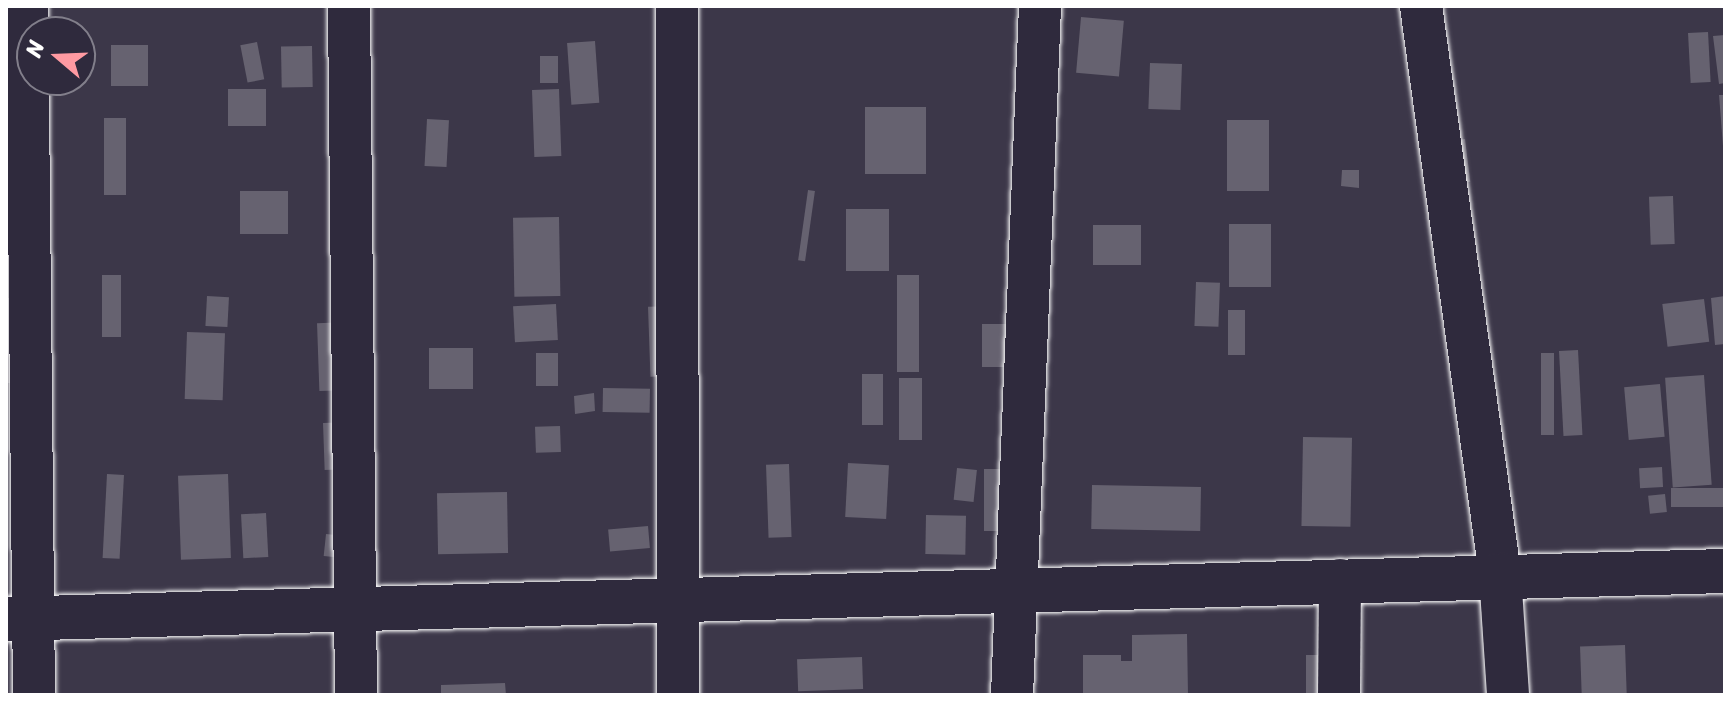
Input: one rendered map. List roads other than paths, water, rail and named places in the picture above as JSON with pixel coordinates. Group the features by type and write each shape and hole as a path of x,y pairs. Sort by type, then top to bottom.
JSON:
{"street":[{"path":"27,6 20,619 34,695"},
{"path":"349,6 356,695"},
{"path":"677,6 678,695"},
{"path":"1012,695 1013,589 1040,6"},
{"path":"1421,6 1500,574 1508,695"},
{"path":"20,619 679,602 1500,574 1725,571"},
{"path":"1339,695 1340,580"}]}
